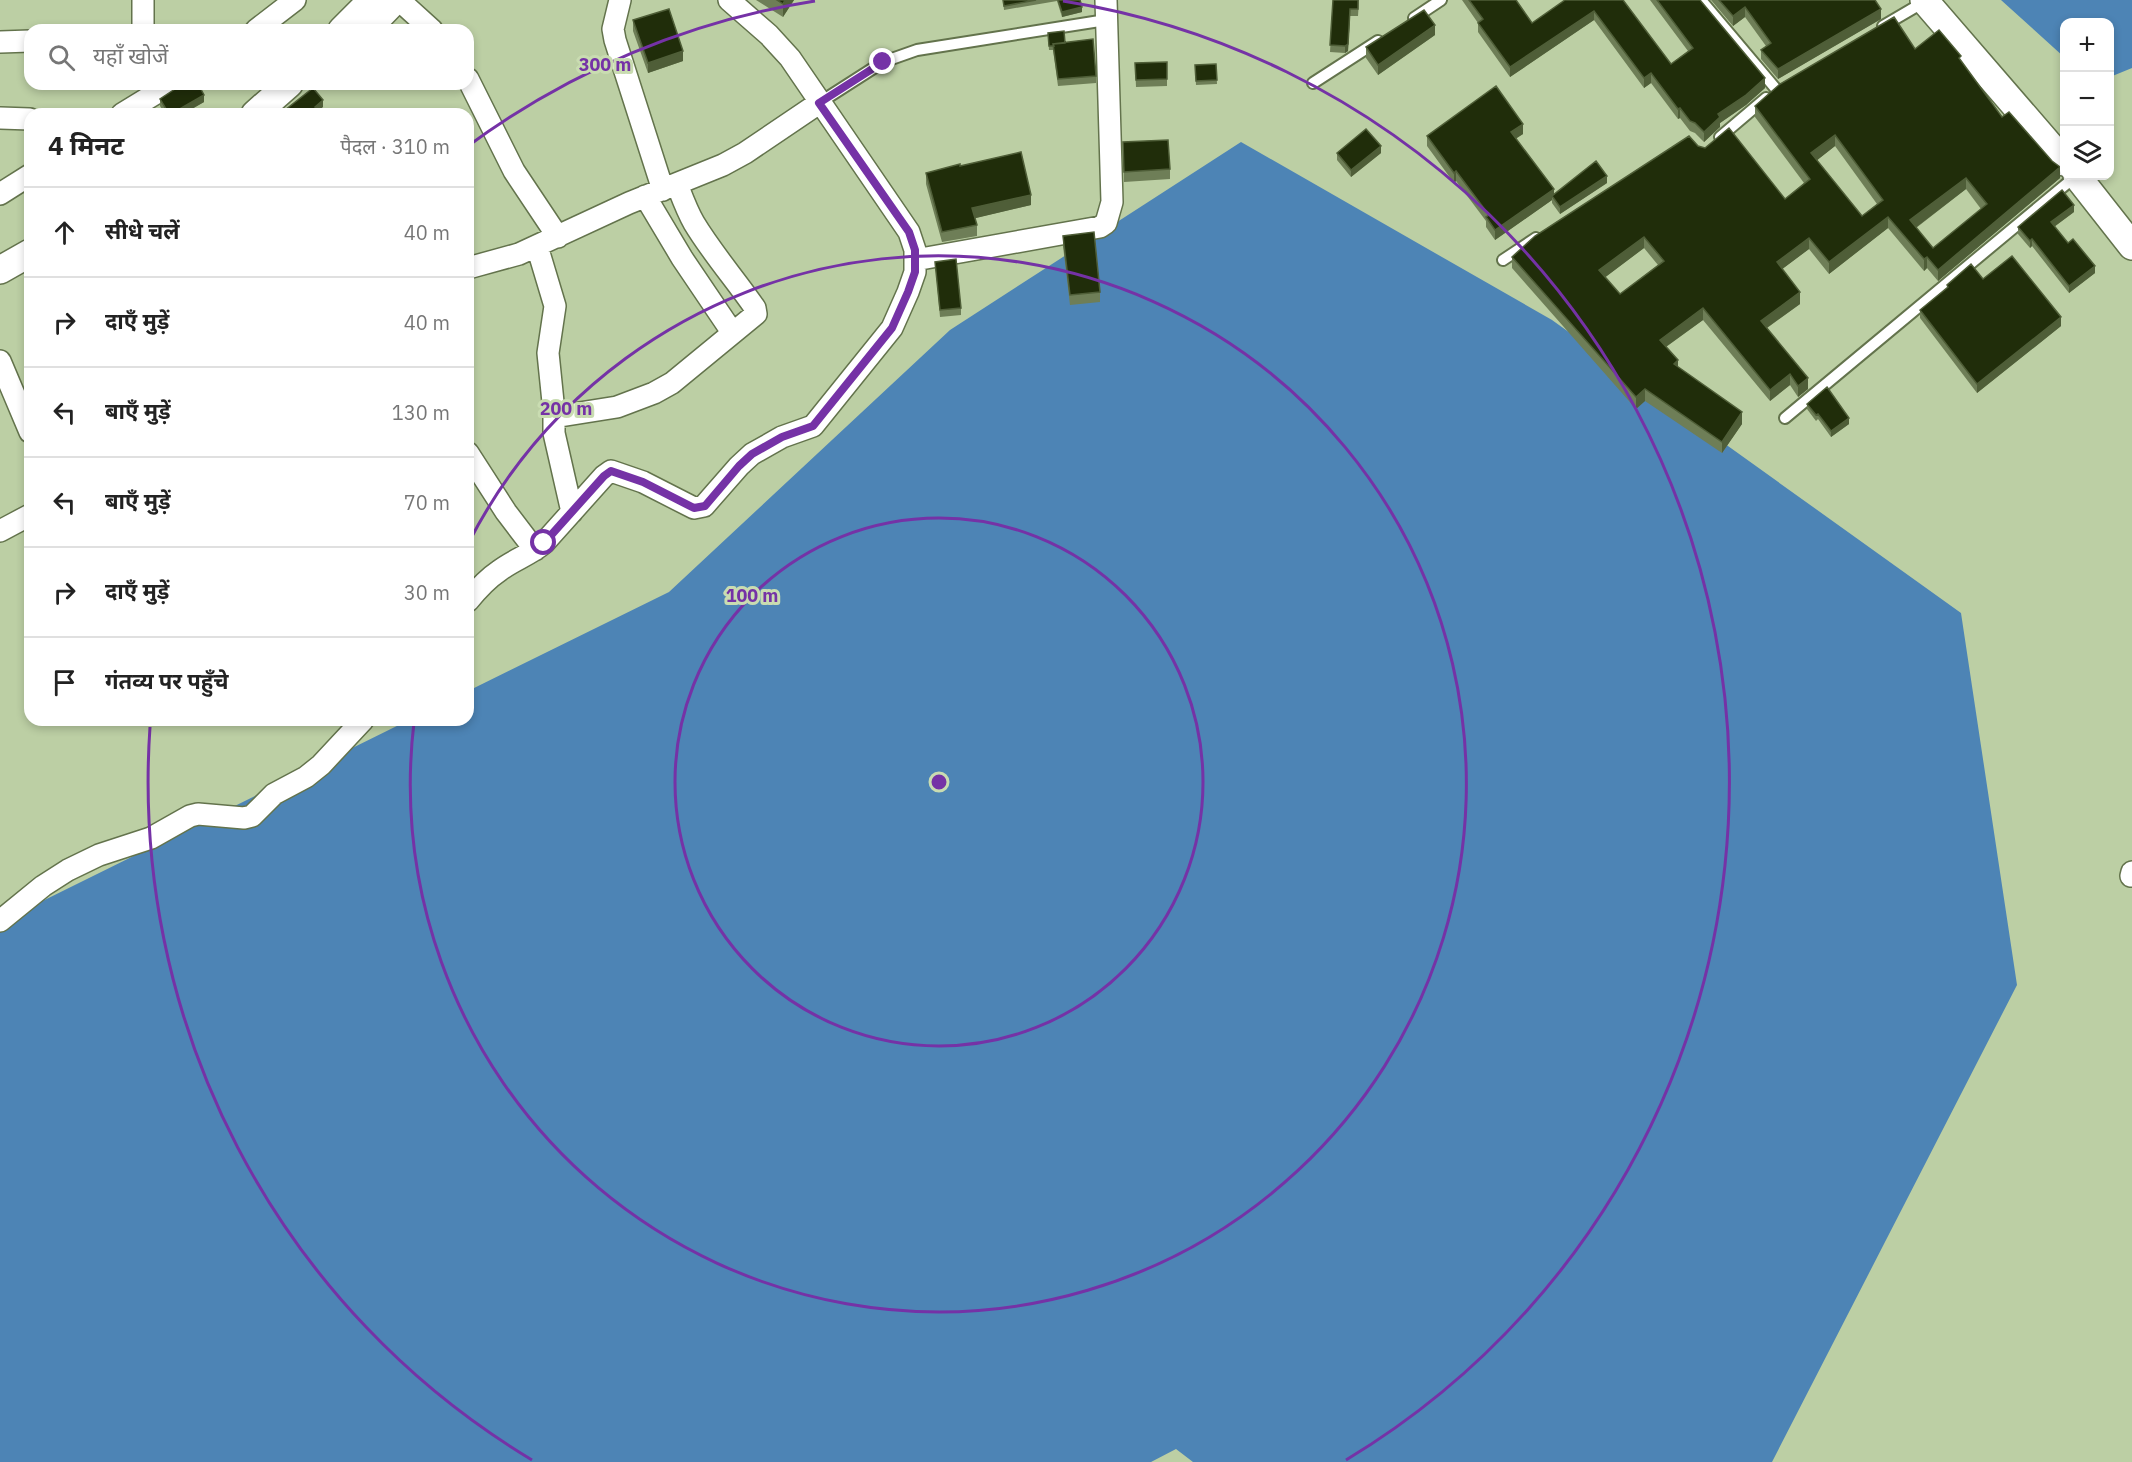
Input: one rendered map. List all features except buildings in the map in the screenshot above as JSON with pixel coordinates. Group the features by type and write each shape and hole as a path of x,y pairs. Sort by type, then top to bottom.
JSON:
{"street":[{"path":"143,0 143,24"},
{"path":"264,24 295,0"},
{"path":"348,24 372,0"},
{"path":"372,24 397,0 425,24"},
{"path":"620,0 613,29 615,40 682,258 732,332"},
{"path":"474,594 500,569 535,550 604,476 615,471 643,482 694,508 705,506 752,454 782,437 813,426 892,328 908,292 915,272 915,250 909,232 790,58 769,35 729,0"},
{"path":"1924,1 2060,157"},
{"path":"915,260 1100,227 1106,223 1112,202 1106,10"},
{"path":"0,42 24,41"},
{"path":"133,108 162,90"},
{"path":"262,108 282,90"},
{"path":"283,108 302,90"},
{"path":"474,90 514,171 558,237"},
{"path":"474,267 497,261 537,246 736,159 819,103"},
{"path":"0,118 24,119"},
{"path":"0,194 24,179"},
{"path":"2079,180 2132,246"},
{"path":"554,417 631,404 654,393 672,383 756,314 755,308 711,250 693,221 661,190"},
{"path":"537,246 555,306 548,353 556,445 572,512"},
{"path":"0,270 24,256"},
{"path":"0,287 24,274"},
{"path":"0,361 24,418"},
{"path":"474,462 506,512 535,550"},
{"path":"0,531 24,518"},
{"path":"0,921 43,886 68,870 99,855 151,838 189,816 198,814 244,818 252,816 274,794 306,777 321,765 357,726"}],"lane":[{"path":"1402,26 1441,0"},
{"path":"1701,0 1781,86 1711,145"},
{"path":"1875,31 1924,1"},
{"path":"819,103 883,62 917,50 1106,10"},
{"path":"1313,83 1392,32"},
{"path":"1785,418 2071,180"},
{"path":"1503,260 1543,233"}],"water":[{"path":"2001,0 2132,0 2132,68 2114,75 2114,18 2060,18 2060,53"},
{"path":"1241,142 1552,320 1961,613 2017,985 1772,1462 1193,1462 1176,1449 1151,1462 0,1462 0,922 397,726 474,726 474,688 669,592 950,330"}],"route":[{"path":"544,543 611,471 643,482 694,508 705,506 744,460 752,454 782,437 813,426 892,328 915,272 915,250 909,232 819,103 883,62"}]}
